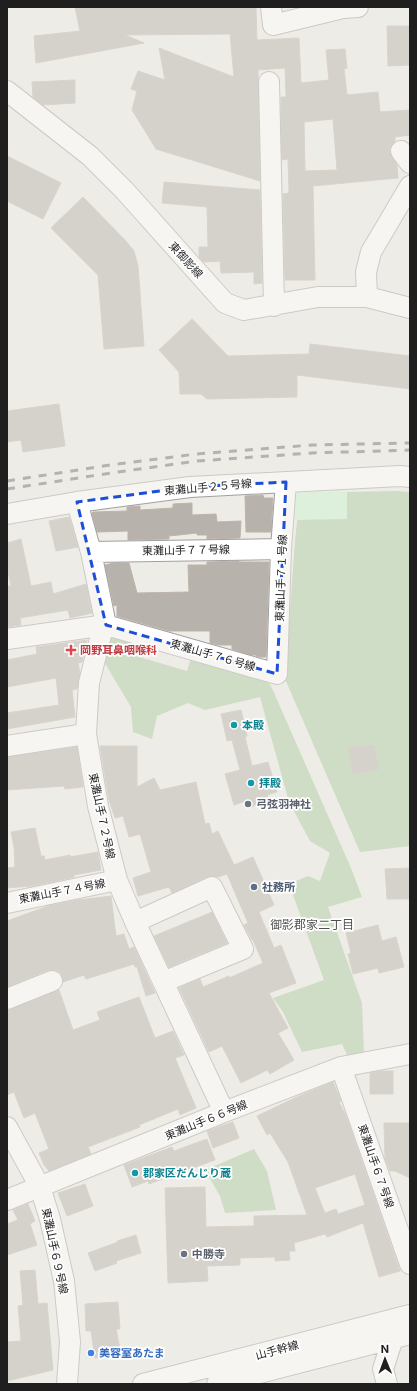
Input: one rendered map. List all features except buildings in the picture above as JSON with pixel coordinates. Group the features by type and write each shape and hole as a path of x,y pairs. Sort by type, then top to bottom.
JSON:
{"street":[{"path":"271,7 273,24 343,8 358,7"},
{"path":"269,82 274,306"},
{"name":"東御影線","path":"7,91 90,156 125,191 225,303 244,310 274,306 318,297 367,297 410,308"},
{"path":"367,297 366,272 371,252 410,186"},
{"name":"東灘山手２５号線","path":"7,514 77,502 190,487 400,476 410,477"},
{"name":"東灘山手７１号線","path":"277,674 281,549 286,482"},
{"path":"77,502 91,552 106,625"},
{"name":"東灘山手７７号線","path":"91,552 281,549"},
{"name":"東灘山手７６号線","path":"7,639 106,625 277,674"},
{"name":"東灘山手７２号線","path":"106,625 101,635 89,683 86,734 98,806 117,880 135,922 224,1112"},
{"path":"7,746 86,734"},
{"name":"東灘山手７４号線","path":"7,902 117,880"},
{"path":"135,922 212,887 243,949 163,982"},
{"path":"7,999 52,981"},
{"name":"東灘山手６６号線","path":"7,1200 224,1112 341,1067 410,1054"},
{"name":"東灘山手６７号線","path":"341,1067 410,1264"},
{"name":"東灘山手６９号線","path":"7,1127 40,1187 50,1219 64,1281 70,1342 67,1384"},
{"name":"山手幹線","path":"151,1383 410,1315"},
{"path":"387,1384 383,1369 401,1336"},
{"name":"山手幹線","path":"217,1384 401,1336"}],"highlighted area":[{"path":"286,482 277,674 106,625 77,502 190,487"}],"green space":[{"path":"347,491 347,519 295,520 296,493"},
{"path":"410,492 410,846 360,852 285,679 295,541 300,493"},
{"path":"109,631 130,637 129,654 187,671 192,655 262,676 271,686 351,868 362,897 328,907 362,1003 364,1054 349,1059 342,1044 302,1052 283,1012 273,998 324,980 289,884 308,876 320,881 330,853 310,841 289,802 260,697 205,710 188,703 157,716 152,739 133,732 131,707 103,660"},
{"path":"254,1149 267,1171 276,1210 225,1213 220,1196 205,1170"}],"railway":[{"path":"7,481 110,465 196,454 312,445 410,443"},
{"path":"7,489 197,461 312,453 410,450"}],"place":[{"name":"岡野耳鼻咽喉科","path":"71,650"},
{"name":"本殿","path":"234,725"},
{"name":"拝殿","path":"251,783"},
{"name":"弓弦羽神社","path":"248,804"},
{"name":"社務所","path":"254,887"},
{"name":"郡家区だんじり蔵","path":"135,1173"},
{"name":"中勝寺","path":"184,1254"},
{"name":"美容室あたま","path":"91,1353"}],"district":[{"name":"御影郡家二丁目","path":"312,924"}]}
